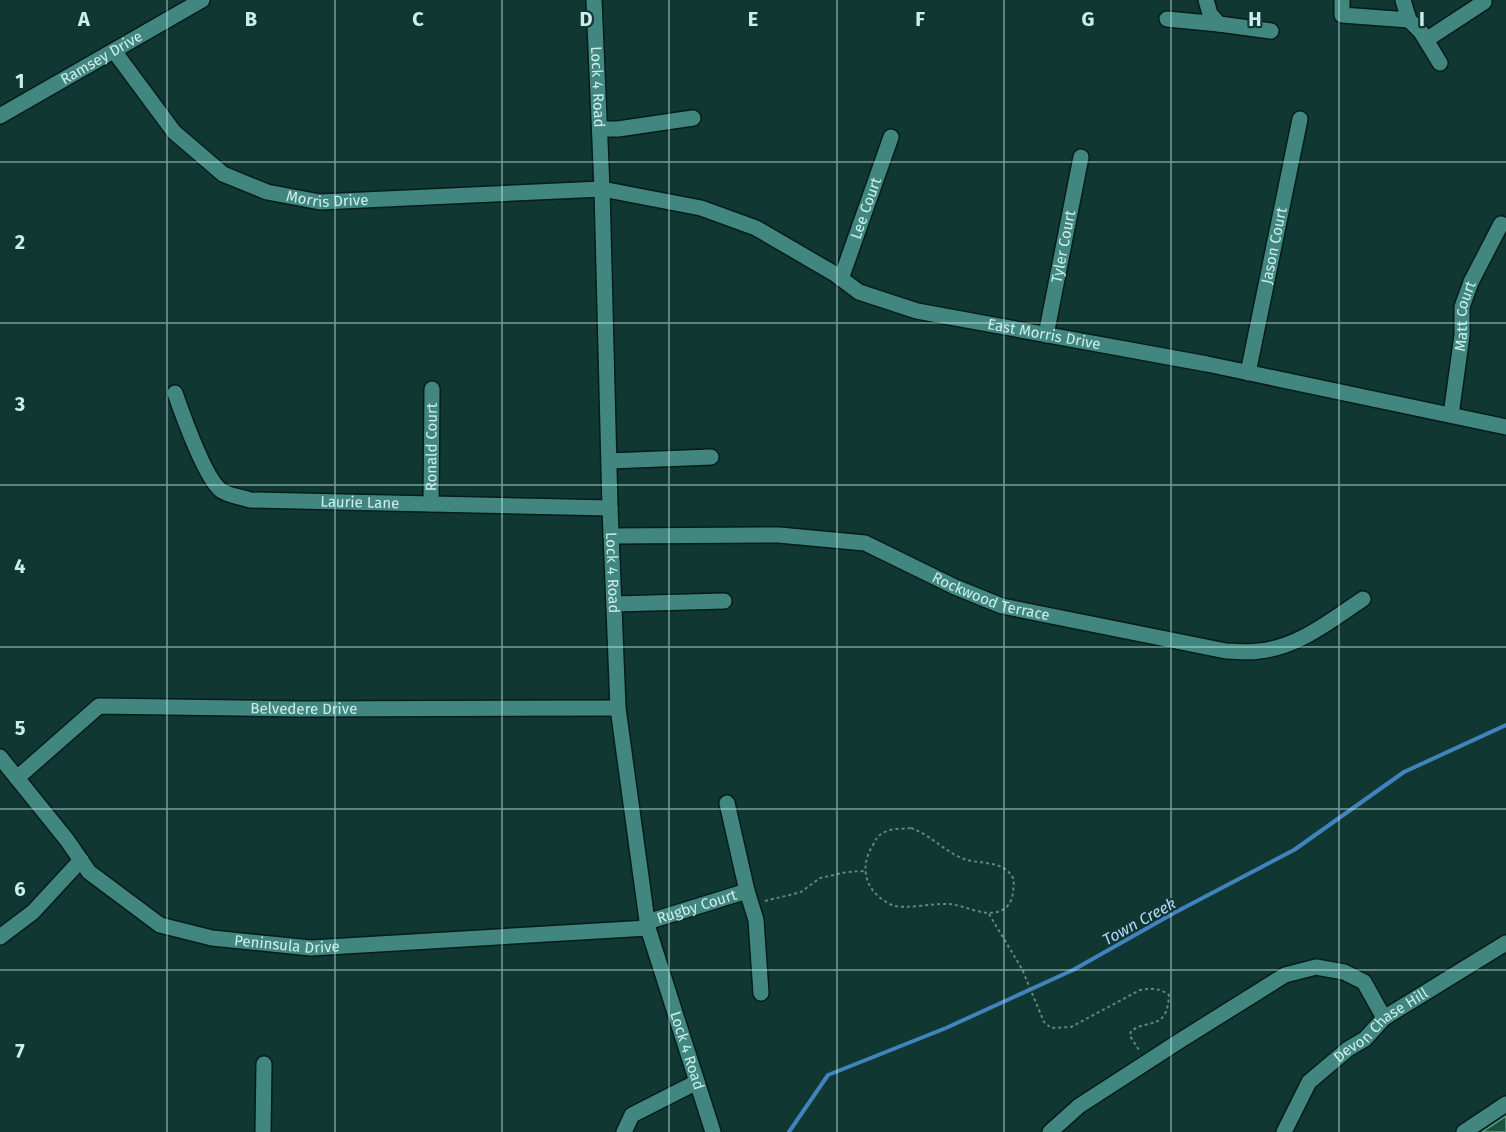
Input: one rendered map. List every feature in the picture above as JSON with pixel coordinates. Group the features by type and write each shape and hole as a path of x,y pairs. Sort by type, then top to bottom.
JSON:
{"street":[{"name":"Ramsey Drive","path":"0,116 202,0"},
{"name":"Lock 4 Road","path":"594,0 618,708 648,925 713,1132"},
{"path":"1206,0 1210,14 1219,24"},
{"path":"1342,0 1342,15 1408,20"},
{"path":"1403,0 1408,20 1421,32 1440,63"},
{"path":"1426,40 1484,2 1483,0"},
{"path":"1167,19 1271,31"},
{"name":"Morris Drive","path":"114,51 174,132 224,174 267,192 320,202 602,189"},
{"path":"600,129 618,129 693,118"},
{"name":"Jason Court","path":"1248,373 1300,119"},
{"name":"Lee Court","path":"841,279 891,137"},
{"name":"Tyler Court","path":"1046,335 1081,157"},
{"name":"East Morris Drive","path":"602,189 701,208 756,228 859,292 917,311 1248,373 1506,427"},
{"name":"Matt Court","path":"1451,415 1462,335 1462,308 1471,282 1501,224"},
{"name":"Ronald Court","path":"431,504 432,389"},
{"name":"Laurie Lane","path":"175,393 205,465 221,490 250,500 610,508"},
{"path":"609,461 711,458"},
{"name":"Rockwood Terrace","path":"611,536 779,535 865,543 955,587 1002,606 1226,651 1258,652 1280,647 1308,635 1363,599"},
{"path":"614,604 724,601"},
{"name":"Belvedere Drive","path":"17,778 99,706 301,709 618,708"},
{"name":"Peninsula Drive","path":"0,757 89,872 160,925 212,938 311,948 648,925"},
{"name":"Rugby Court","path":"727,803 756,920 761,993"},
{"path":"0,937 33,912 81,860"},
{"name":"Rugby Court","path":"648,925 749,898"},
{"name":"Devon Chase Hill","path":"1284,1132 1309,1082 1348,1049 1365,1039 1384,1018 1506,943"},
{"path":"1050,1132 1079,1106 1286,975 1316,968 1344,972 1364,982 1384,1018"},
{"path":"263,1132 264,1065"},
{"path":"624,1132 632,1115 697,1082"},
{"path":"1464,1132 1506,1104"}],"path":[{"path":"911,828 922,832 965,860 984,861 1006,870 1014,880 1013,899 1004,909 989,914 947,903 893,906 869,884 864,871 866,856 878,836 887,830 911,828"},
{"path":"749,898 801,892 820,878 864,871"},
{"path":"989,914 1022,969 1044,1022 1051,1028 1071,1027 1140,990 1150,988 1164,991 1169,995 1164,1017 1155,1024 1136,1027 1131,1031 1130,1036 1147,1062"}],"building":[{"path":"1506,1116 1506,1132 1482,1132"}],"waterway":[{"name":"Town Creek","path":"789,1132 828,1075 946,1028 1073,970 1174,913 1294,850 1404,772 1506,725"}]}
